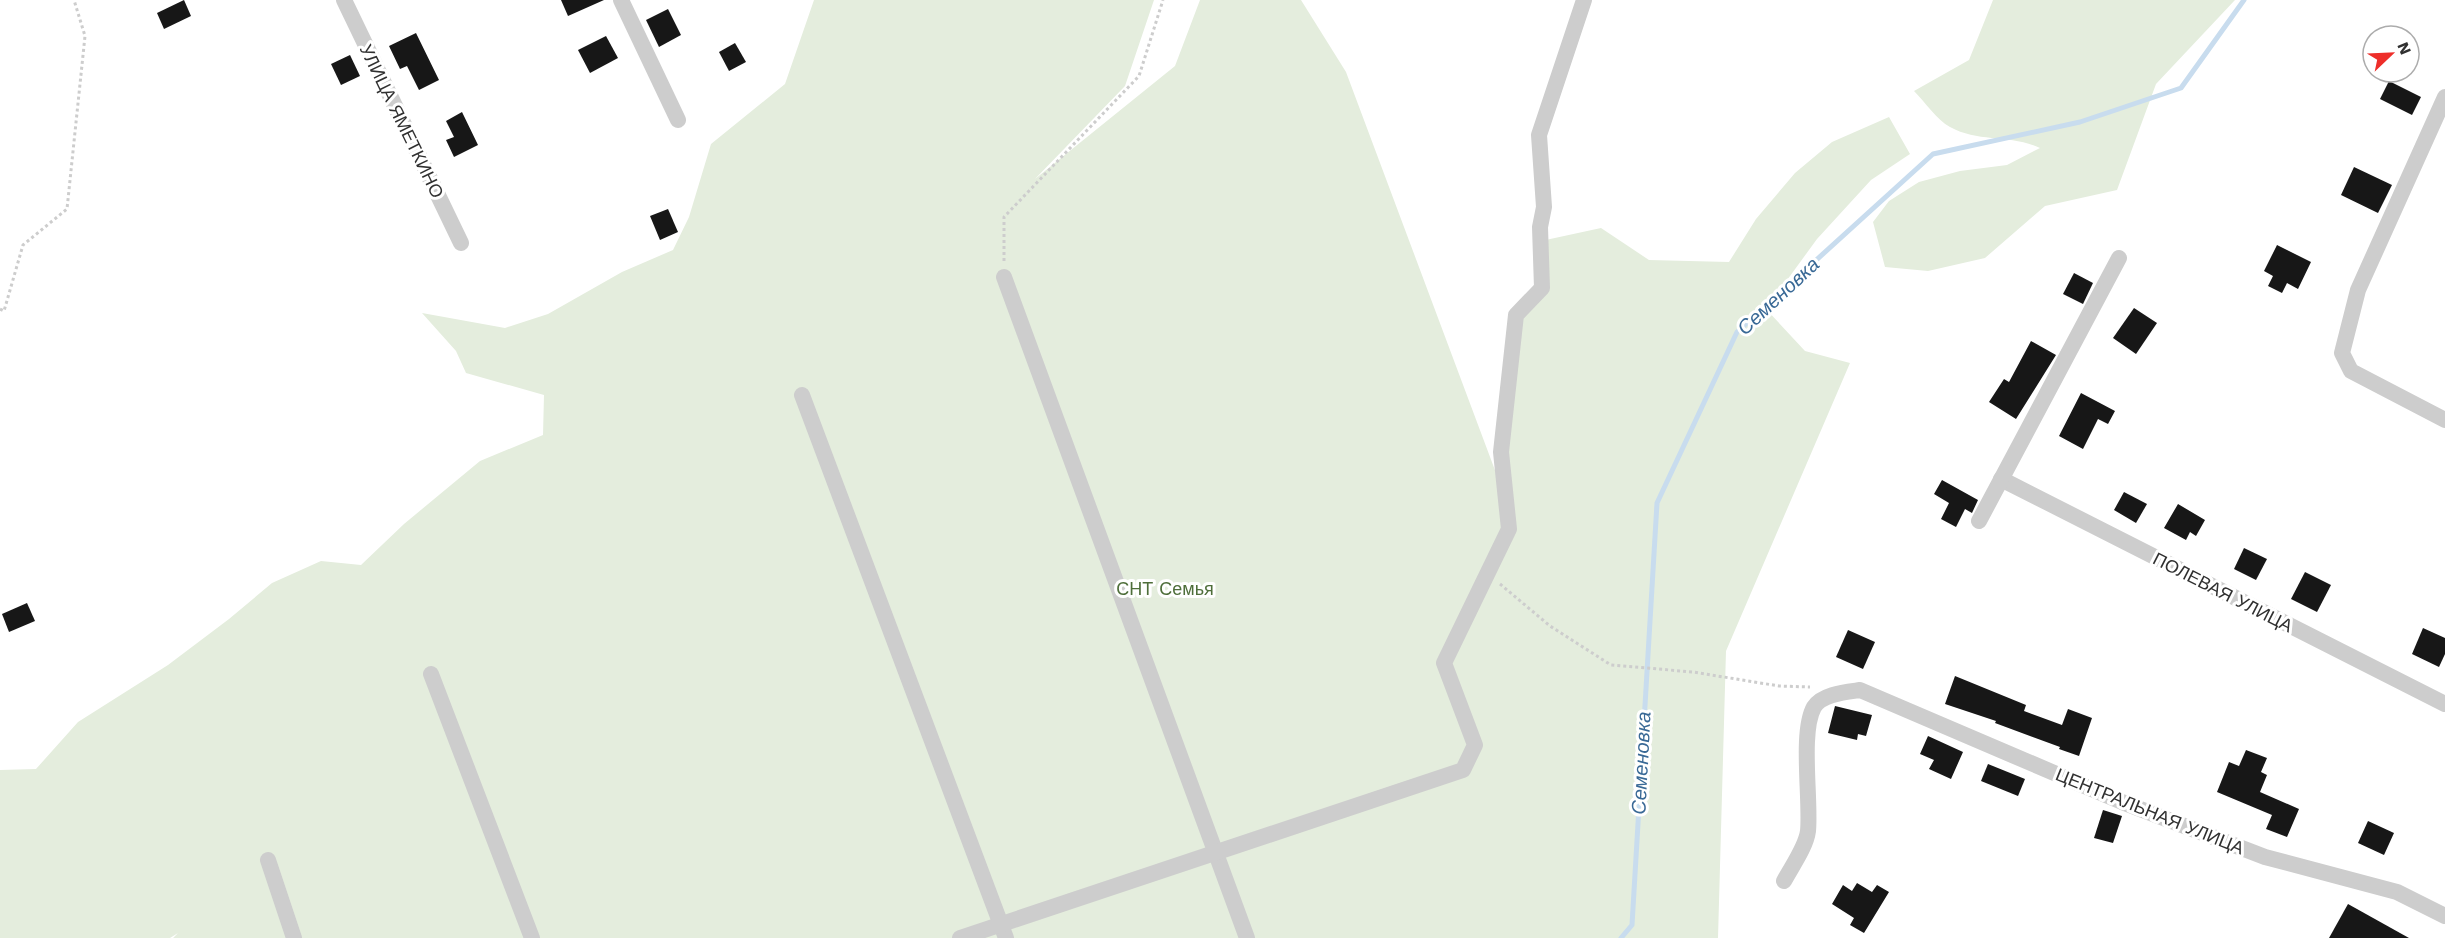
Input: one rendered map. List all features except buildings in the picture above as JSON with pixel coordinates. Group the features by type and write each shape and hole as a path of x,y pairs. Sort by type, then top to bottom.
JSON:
{"street":[{"name":"УЛИЦА ЯМЕТКИНО","path":"344,0 461,243"},
{"path":"621,0 678,120"},
{"path":"960,938 1003,931 1215,853 1463,770 1475,745 1444,663 1509,529 1501,452 1516,315 1542,288 1540,227 1544,207 1539,135 1584,0"},
{"path":"2445,97 2358,290 2343,353 2351,370 2445,420"},
{"path":"1979,521 2119,258"},
{"path":"1004,277 1247,938"},
{"path":"802,395 1003,931"},
{"name":"ПОЛЕВАЯ УЛИЦА","path":"2001,479 2445,704"},
{"path":"431,675 532,938"},
{"name":"ЦЕНТРАЛЬНАЯ УЛИЦА","path":"1784,881 1808,833 1807,758 1810,720 1815,705 1830,696 1860,690 2122,802 2265,857 2397,892 2445,916"},
{"path":"268,860 294,938"}],"path":[{"path":"0,309 4,311 23,245 67,209 85,36 74,0"},
{"path":"1004,277 1005,216 1139,76 1162,0"},
{"path":"1487,573 1550,626 1611,665 1693,672 1779,686 1814,688"}],"green space":[{"name":"СНТ Семья","path":"814,0 1154,0 1125,86 1035,179 1175,66 1200,0 1301,0 1346,72 1505,497 1516,315 1542,288 1541,241 1601,228 1649,260 1729,262 1756,219 1795,173 1832,142 1889,117 1910,154 1871,180 1817,239 1766,309 1805,351 1850,363 1726,651 1718,938 173,938 178,933 170,938 0,938 0,770 36,769 78,722 168,665 272,583 321,561 361,565 404,524 480,461 543,435 544,395 466,373 456,351 422,313 505,328 548,314 622,272 673,250 689,217 711,144 785,84"},
{"path":"1993,0 2235,0 2156,84 2117,190 2045,206 1985,258 1928,271 1885,267 1873,222 1889,201 1919,182 1960,171 2007,165 2040,148 2017,141 1961,132 1945,124 1914,91 1969,60"}],"waterway":[{"name":"Семеновка","path":"1621,938 1632,925 1657,503 1737,332 1933,154 2080,122 2181,88 2244,0"}]}
